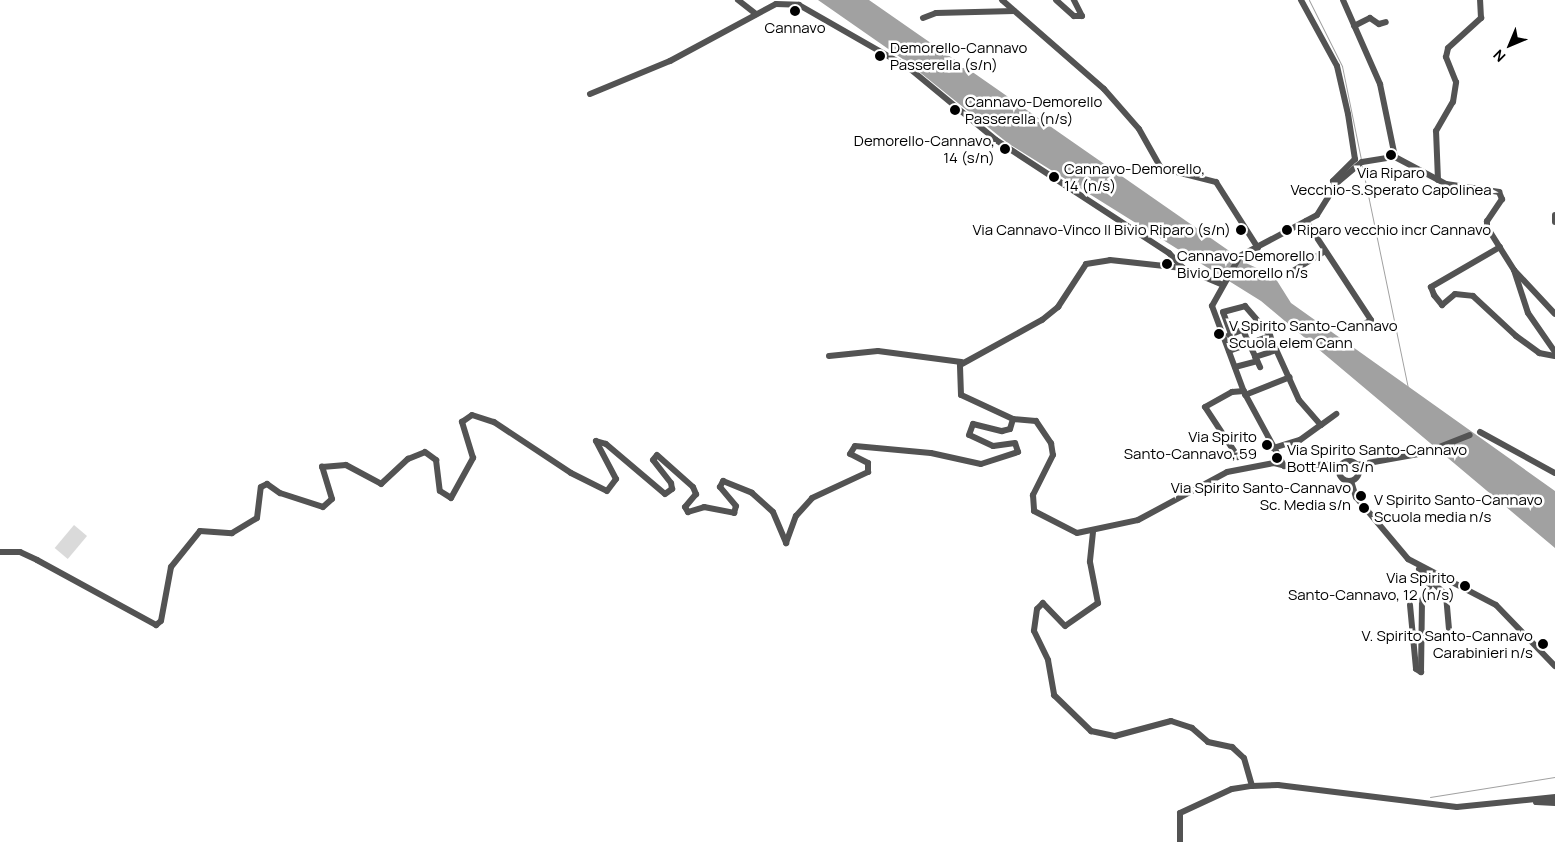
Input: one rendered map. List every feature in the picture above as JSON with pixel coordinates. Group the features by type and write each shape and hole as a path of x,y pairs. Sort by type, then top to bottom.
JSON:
{"street":[{"path":"738,0 756,14"},
{"path":"1002,0 1104,89 1139,129 1161,168 1216,182 1258,248"},
{"path":"1056,0 1074,16 1082,16 1074,0"},
{"path":"1301,0 1336,66 1348,114 1355,159 1333,181 1337,184"},
{"path":"1342,0 1380,84 1395,157"},
{"path":"1438,180 1436,131 1453,102 1456,82 1446,57 1448,48 1481,18 1480,0"},
{"path":"590,94 644,74 756,14 790,2 864,39 909,68 996,140 1169,253 1183,268"},
{"path":"923,18 938,13 1014,11"},
{"path":"1354,26 1370,18 1379,24 1386,22"},
{"path":"1284,466 1244,393 1212,306 1240,256 1317,215 1337,184 1362,162 1395,157 1438,180 1500,192 1502,199 1487,221 1514,270 1555,314"},
{"path":"1555,215 1555,222"},
{"path":"1306,221 1323,252 1371,320 1364,324"},
{"path":"1500,247 1431,287 1434,295 1442,305 1455,294 1473,296 1516,336 1538,353 1555,356"},
{"path":"1293,271 1323,252"},
{"path":"829,356 878,351 961,362 988,353 1042,320 1062,302 1086,264 1110,260 1183,268 1224,283"},
{"path":"1514,270 1528,313 1555,352"},
{"path":"1231,334 1223,316 1225,309 1245,306 1270,336 1299,400 1321,425"},
{"path":"1224,337 1260,323"},
{"path":"1243,330 1257,361"},
{"path":"1229,351 1270,336"},
{"path":"1235,367 1257,361 1276,350"},
{"path":"961,362 961,395 1013,419 1036,421 1051,443 1052,455 1034,496 1034,511 1071,532 1093,532 1165,508 1227,472 1274,463 1284,466 1340,467 1350,461 1357,465 1424,453 1470,436"},
{"path":"1238,457 1205,407 1232,392 1244,393 1290,378"},
{"path":"1273,448 1300,440 1336,414"},
{"path":"0,552 20,552 156,625 162,621 171,567 200,531 232,533 257,518 260,487 267,484 280,494 323,507 332,499 322,467 346,465 381,484 408,459 425,452 436,460 440,491 451,498 473,458 462,422 472,415 494,422 571,473 607,491 616,479 596,441 606,444 665,494 672,489 671,483 652,460 657,455 693,487 696,494 685,507 688,512 704,508 734,513 736,506 720,487 723,481 752,493 773,512 786,543 796,516 812,498 868,472 868,463 852,457 852,448 931,453 988,463 1016,454 1018,448 1012,442 992,446 974,439 969,427 1002,431 1010,429 1013,419"},
{"path":"1480,432 1555,473"},
{"path":"1351,481 1358,474 1357,465"},
{"path":"1340,467 1340,476 1351,481 1356,497 1448,600 1450,628"},
{"path":"1093,532 1091,569 1098,603 1062,626 1043,603 1038,605 1034,631 1048,660 1054,694 1091,731 1115,736 1171,721 1192,728 1208,742 1232,747 1244,758 1252,786"},
{"path":"1418,568 1496,605 1555,666"},
{"path":"1410,604 1416,669 1421,672 1422,600 1431,583"},
{"path":"1180,842 1180,813 1232,789 1252,786 1278,785 1457,806 1535,801 1555,797"},
{"path":"1535,801 1555,803"}],"shaded area":[{"path":"818,0 869,0 1248,264 1274,276 1291,303 1555,491 1555,548 1261,301 1009,144 907,62"},
{"path":"74,525 87,536 68,559 55,548"}],"waterway":[{"path":"1309,0 1342,66 1361,159"},
{"path":"1362,166 1408,389"},
{"path":"1430,797 1555,777"}],"place":[{"name":"Cannavo","path":"795,11"},
{"name":"Demorello-Cannavo Passerella (s/n)","path":"880,56"},
{"name":"Cannavo-Demorello Passerella (n/s)","path":"955,110"},
{"name":"Demorello-Cannavo, 14 (s/n)","path":"1005,149"},
{"name":"Via Riparo Vecchio-S.Sperato Capolinea","path":"1391,155"},
{"name":"Cannavo-Demorello, 14 (n/s)","path":"1054,177"},
{"name":"Via Cannavo-Vinco II Bivio Riparo (s/n)","path":"1241,230"},
{"name":"Riparo vecchio incr Cannavo","path":"1287,230"},
{"name":"Cannavo-Demorello I Bivio Demorello n/s","path":"1167,264"},
{"name":"V Spirito Santo-Cannavo Scuola elem Cann","path":"1219,334"},
{"name":"Via Spirito Santo-Cannavo, 59","path":"1267,445"},
{"name":"Via Spirito Santo-Cannavo Bott Alim s/n","path":"1277,458"},
{"name":"Via Spirito Santo-Cannavo Sc. Media s/n","path":"1361,496"},
{"name":"V Spirito Santo-Cannavo Scuola media n/s","path":"1364,508"},
{"name":"Via Spirito Santo-Cannavo, 12 (n/s)","path":"1465,586"},
{"name":"V. Spirito Santo-Cannavo Carabinieri n/s","path":"1543,644"}]}
